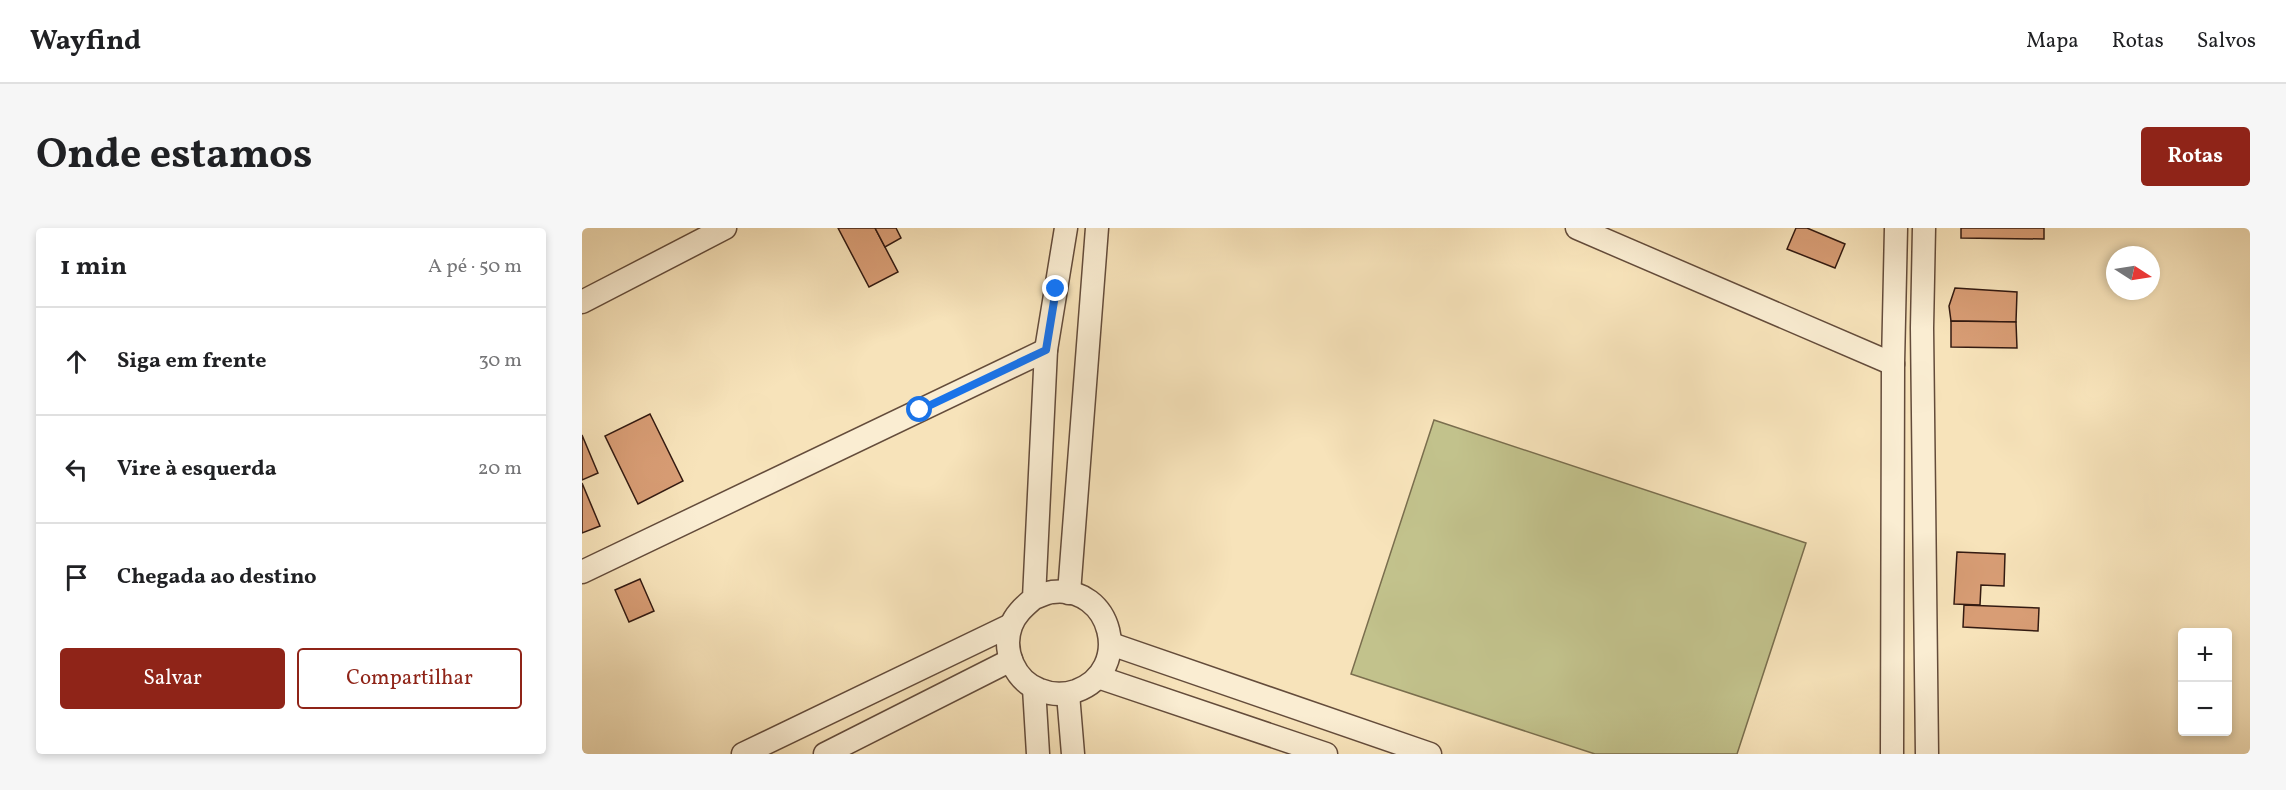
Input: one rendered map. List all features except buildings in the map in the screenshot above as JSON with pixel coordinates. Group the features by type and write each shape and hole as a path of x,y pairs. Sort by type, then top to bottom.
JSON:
{"street":[{"path":"582,302 725,228"},
{"path":"1034,598 1046,350 1066,228"},
{"path":"1069,593 1096,228"},
{"path":"1577,228 1893,364"},
{"path":"1892,754 1893,364 1896,228"},
{"path":"1924,228 1922,328 1927,754"},
{"path":"582,572 1046,350"},
{"path":"1051,592 1069,593 1086,599 1099,610 1108,626 1111,644 1107,661 1098,677 1084,688 1068,694 1050,694 1034,688 1020,676 1011,660 1008,643 1011,625 1021,610 1034,598 1051,592"},
{"path":"743,754 1011,625"},
{"path":"1111,644 1430,754"},
{"path":"825,754 1011,660"},
{"path":"1098,677 1326,754"},
{"path":"1034,688 1038,754"},
{"path":"1068,694 1073,754"}],"green space":[{"path":"1434,420 1806,543 1737,754 1595,754 1351,674"}],"route":[{"path":"920,410 1046,350 1056,289"}]}
